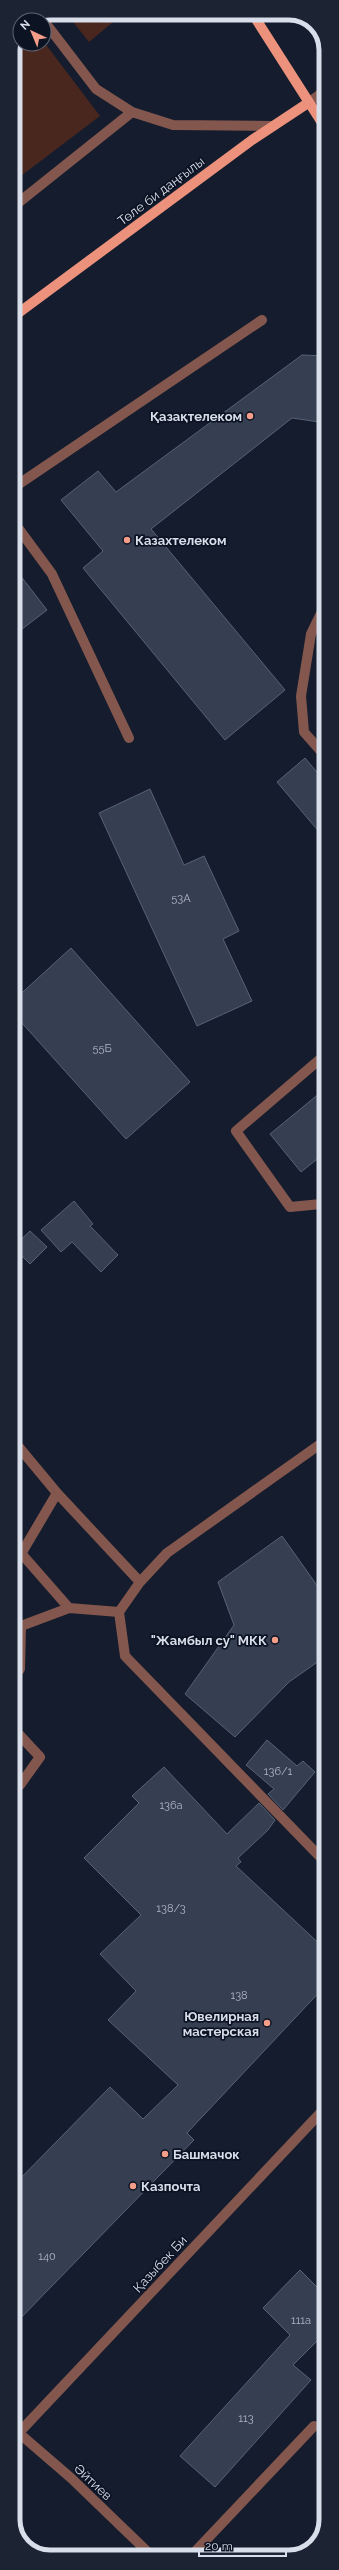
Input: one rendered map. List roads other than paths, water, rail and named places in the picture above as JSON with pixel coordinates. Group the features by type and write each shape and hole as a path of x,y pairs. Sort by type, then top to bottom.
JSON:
{"main road":[{"path":"256,20 319,119"},
{"name":"Төле би даңғылы","path":"20,312 273,126 308,103"}],"street":[{"path":"52,31 96,89 132,112 173,125 273,126"},
{"name":"Төле би даңғылы","path":"308,103 319,95"},
{"path":"20,201 132,112"},
{"path":"20,483 262,320"},
{"path":"20,531 52,574 129,738"},
{"path":"319,617 311,634 301,696 304,732 319,749"},
{"path":"319,1060 236,1131 290,1208 319,1204"},
{"path":"319,1445 167,1553 140,1582 120,1612 125,1656 319,1856"},
{"path":"20,1448 57,1493 140,1582"},
{"path":"57,1493 21,1554 69,1608"},
{"path":"20,1622 69,1608 120,1612"},
{"path":"20,1736 40,1757 20,1785"},
{"name":"Қазыбек Би","path":"20,2428 319,2114"},
{"path":"197,2550 314,2426"},
{"name":"Әйтиев","path":"20,2437 71,2478 146,2550"}],"place":[{"name":"Қазақтелеком","path":"250,416"},
{"name":"Казахтелеком","path":"127,540"},
{"name":"\"Жамбыл су\" МКК","path":"275,1640"},
{"name":"Ювелирная мастерская","path":"267,2023"},
{"name":"Башмачок","path":"165,2154"},
{"name":"Казпочта","path":"133,2186"}]}
